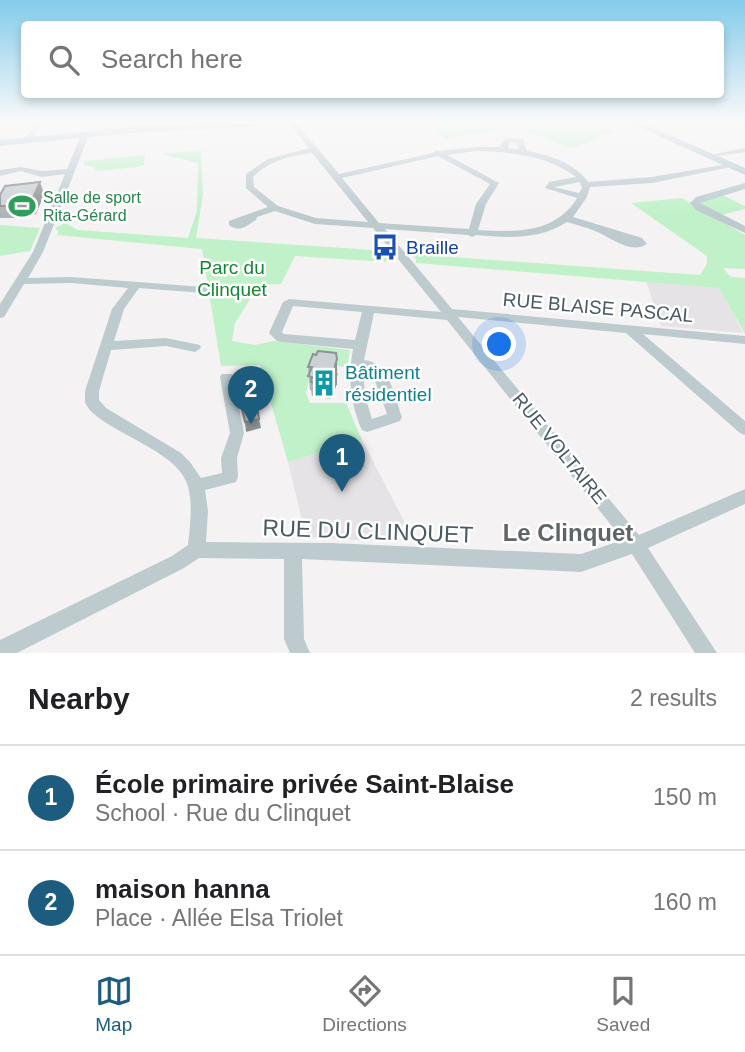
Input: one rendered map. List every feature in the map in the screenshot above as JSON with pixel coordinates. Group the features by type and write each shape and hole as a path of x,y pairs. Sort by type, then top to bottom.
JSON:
{"main road":[{"path":"705,153 745,172"},
{"path":"718,154 745,166"}],"street":[{"path":"0,314 38,251 77,153"},
{"path":"296,153 273,158 260,165 247,181 251,190 275,208 320,221 472,234 533,233 550,229 568,219 583,197 584,182"},
{"name":"RUE VOLTAIRE","path":"317,153 637,544 707,653"},
{"path":"336,177 378,169 431,153"},
{"path":"439,153 495,185 483,201 472,234"},
{"path":"527,153 562,165 584,182"},
{"path":"583,197 549,188 552,184 645,181 731,165"},
{"path":"0,173 21,169 42,174 70,171"},
{"path":"745,186 699,199 695,203 699,208 745,230"},
{"path":"253,218 275,208"},
{"path":"568,219 607,232"},
{"path":"21,281 71,280 204,290"},
{"path":"0,651 178,562 196,550 197,486 183,464 94,405 92,391 118,309 136,285"},
{"path":"360,345 281,338 275,333 289,302 450,315"},
{"path":"357,364 369,309"},
{"name":"RUE BLAISE PASCAL","path":"450,315 745,340"},
{"path":"629,329 745,429"},
{"path":"106,346 166,342 195,348"},
{"path":"197,486 230,477 229,458 237,433 227,377"},
{"name":"RUE DU CLINQUET","path":"196,550 345,552 572,564 599,559 745,496"},
{"path":"293,552 294,639 300,653"}],"shaded area":[{"path":"646,281 720,288 743,333 661,326"},
{"path":"362,440 405,523 390,542 306,537 288,462"}],"green space":[{"name":"Parc du Clinquet","path":"201,153 203,194 196,238 387,251 390,254 387,262 295,256 281,284 259,285 235,323 232,341 255,345 274,341 350,350 347,367 313,363 306,393 310,403 346,403 362,440 288,462 260,365 221,366 202,249 57,235 59,232 55,228 65,223 78,230 188,238 197,211 198,163 161,154"},
{"path":"145,155 144,165 138,167 96,171 94,167 83,165 85,161"},
{"path":"723,195 745,206 745,209 721,215 700,204 703,200"},
{"path":"682,198 745,235 745,269 723,268 731,277 745,278 745,334 719,288 416,263 416,259 410,254 700,275 707,264 707,256 631,203"},
{"path":"0,225 40,228 30,251 0,256"}],"building":[{"path":"40,182 31,202 0,206 0,195 5,186"},
{"path":"318,351 336,353 336,370 329,385 311,382 312,377 308,376 313,354 316,355"},
{"path":"257,406 259,419 245,422 242,409"}],"place":[{"name":"Salle de sport Rita-Gérard","path":"22,206"},
{"name":"Braille","path":"385,247"},
{"name":"Bâtiment résidentiel","path":"324,383"},
{"name":"maison hanna","path":"251,424"},
{"name":"École primaire privée Saint-Blaise","path":"342,492"}],"district":[{"name":"Le Clinquet","path":"568,533"}]}
